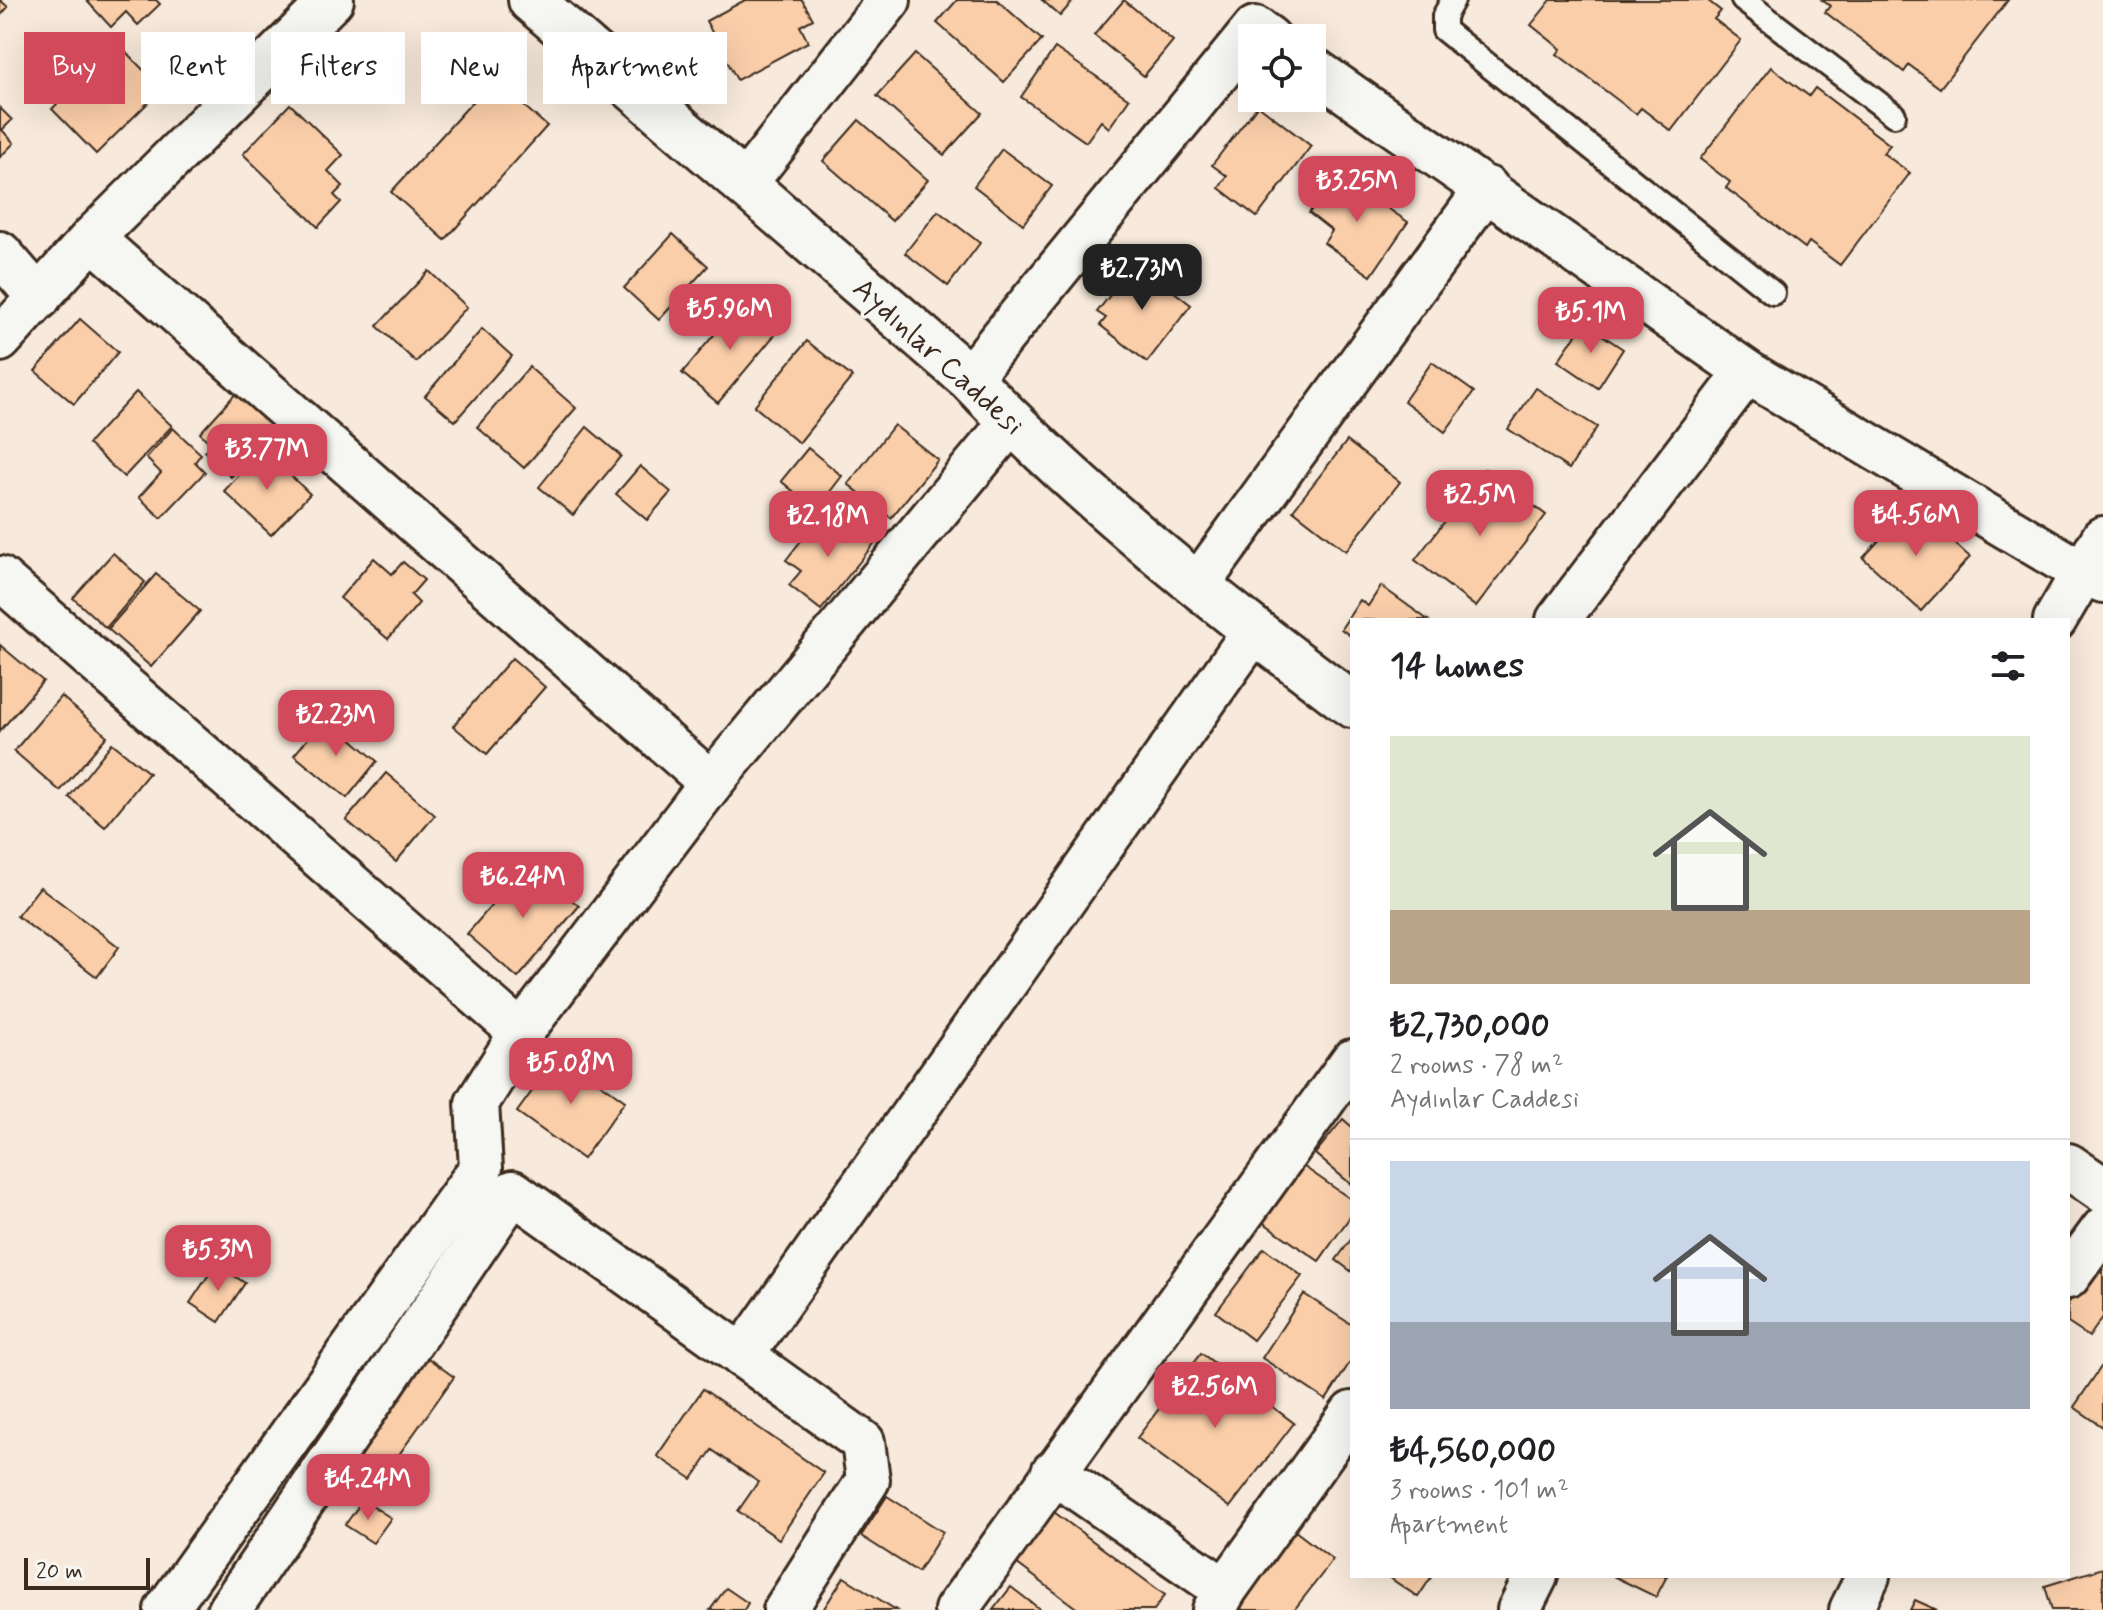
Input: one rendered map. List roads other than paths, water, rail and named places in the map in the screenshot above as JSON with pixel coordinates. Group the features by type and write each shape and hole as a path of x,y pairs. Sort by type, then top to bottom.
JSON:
{"street":[{"path":"0,340 92,238 332,0"},
{"name":"Aydınlar Caddesi","path":"531,0 969,378 1011,422 1197,586 1350,703"},
{"path":"744,185 889,0"},
{"path":"969,378 1238,49"},
{"path":"1326,78 1747,372 2096,564 2056,618"},
{"path":"1197,586 1487,188"},
{"path":"92,238 711,783"},
{"path":"0,253 39,298"},
{"path":"1560,618 1747,372"},
{"path":"166,1610 481,1168 477,1103 521,1033 711,783 1011,422"},
{"path":"0,578 521,1033"},
{"path":"742,1356 1254,631"},
{"path":"956,1610 1350,1064"},
{"path":"2070,1167 2103,1190"},
{"path":"229,1610 513,1192 863,1442 868,1480 785,1610"},
{"path":"2070,1274 2103,1229"},
{"path":"1053,1472 1219,1600 1350,1416"},
{"path":"1519,1610 1535,1578"},
{"path":"1851,1610 1867,1578"}],"lane":[{"path":"1453,0 1444,16 1444,30 1773,293"},
{"path":"1743,0 1894,115"}]}
